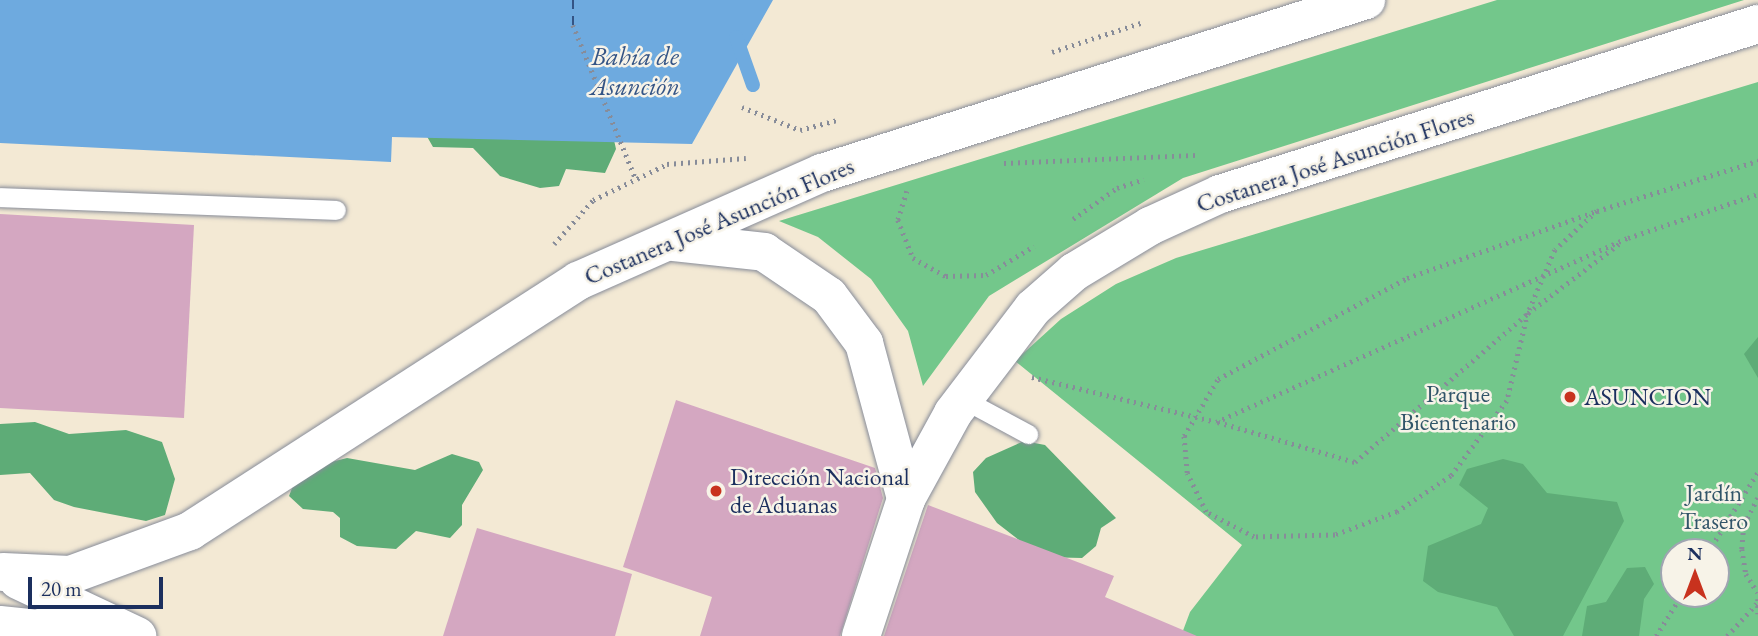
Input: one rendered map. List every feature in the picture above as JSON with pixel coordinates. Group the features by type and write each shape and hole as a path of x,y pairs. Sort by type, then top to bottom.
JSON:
{"highway":[{"name":"Costanera José Asunción Flores","path":"137,636 3,572 70,575 190,531 578,281 657,243 822,173 1366,0"},
{"name":"Costanera José Asunción Flores","path":"861,636 906,499 963,399 1033,308 1074,272 1150,226 1220,194 1758,24"},
{"path":"657,243 742,245 786,264 829,296 864,343 906,499"},
{"path":"0,625 107,636"}],"lane":[{"path":"0,197 336,210"},
{"path":"963,399 1028,434"}],"path":[{"path":"1039,56 1154,19"},
{"path":"573,25 636,179"},
{"path":"742,107 800,130 851,116"},
{"path":"996,163 1210,155 1185,164"},
{"path":"1597,211 1555,250 1528,313 1507,401 1451,476 1397,512 1335,534 1254,537 1206,512 1187,474 1184,436 1218,379 1406,278 1597,211 1758,161"},
{"path":"1062,227 1117,188 1148,177"},
{"path":"908,185 898,220 912,258 946,276 986,275 1040,243"},
{"path":"1216,422 1628,237 1758,194"},
{"path":"1021,374 1192,419 1216,422 1355,461 1528,313 1628,237"},
{"path":"1717,538 1758,472"},
{"path":"1758,498 1744,526 1742,549 1746,574 1758,593"},
{"path":"1758,601 1758,614"},
{"path":"1727,636 1758,601"},
{"path":"1656,636 1673,608"}],"green space":[{"path":"1497,0 1744,0 1183,178 989,296 923,386 908,331 871,279 818,237 779,221"},
{"name":"Parque Bicentenario","path":"1758,82 1758,636 1181,636 1190,612 1242,545 1015,361 1061,319 1116,284 1176,258"},
{"path":"425,133 614,140 616,149 605,173 566,169 559,186 540,188 500,176 473,148 433,147"},
{"path":"1758,337 1758,378 1744,354"},
{"path":"35,422 69,434 126,430 162,442 175,479 165,515 146,521 74,507 54,500 30,473 0,475 0,424"},
{"path":"1024,441 1045,445 1116,518 1101,528 1096,546 1082,558 1041,557 997,523 975,492 973,472 986,458"},
{"path":"452,454 479,462 483,470 462,505 462,525 450,538 416,531 396,549 357,546 340,537 340,518 333,512 303,509 289,496 299,470 347,458 415,470"},
{"path":"1503,459 1523,464 1547,493 1617,502 1624,521 1563,636 1514,636 1497,607 1438,592 1423,581 1428,546 1481,524 1488,508 1459,485 1467,469"},
{"path":"1645,567 1654,584 1644,599 1639,636 1582,636 1587,606 1606,602 1627,568"}],"water":[{"name":"Bahía de Asunción","path":"0,0 773,0 692,144 392,137 391,162 0,143"}],"building":[{"path":"0,214 194,225 184,418 0,408"},
{"path":"676,400 875,468 883,498 840,636 700,636 712,597 623,567"},
{"path":"928,505 1114,576 1105,597 1197,636 884,636"},
{"path":"477,528 632,574 615,636 443,636"}],"waterway":[{"path":"736,37 753,85"}],"ferry route":[{"path":"573,0 573,25"}],"place":[{"name":"ASUNCION","path":"1570,397"},
{"name":"Dirección Nacional de Aduanas","path":"716,491"}],"park label":[{"name":"Jardín Trasero","path":"1714,507"}]}
